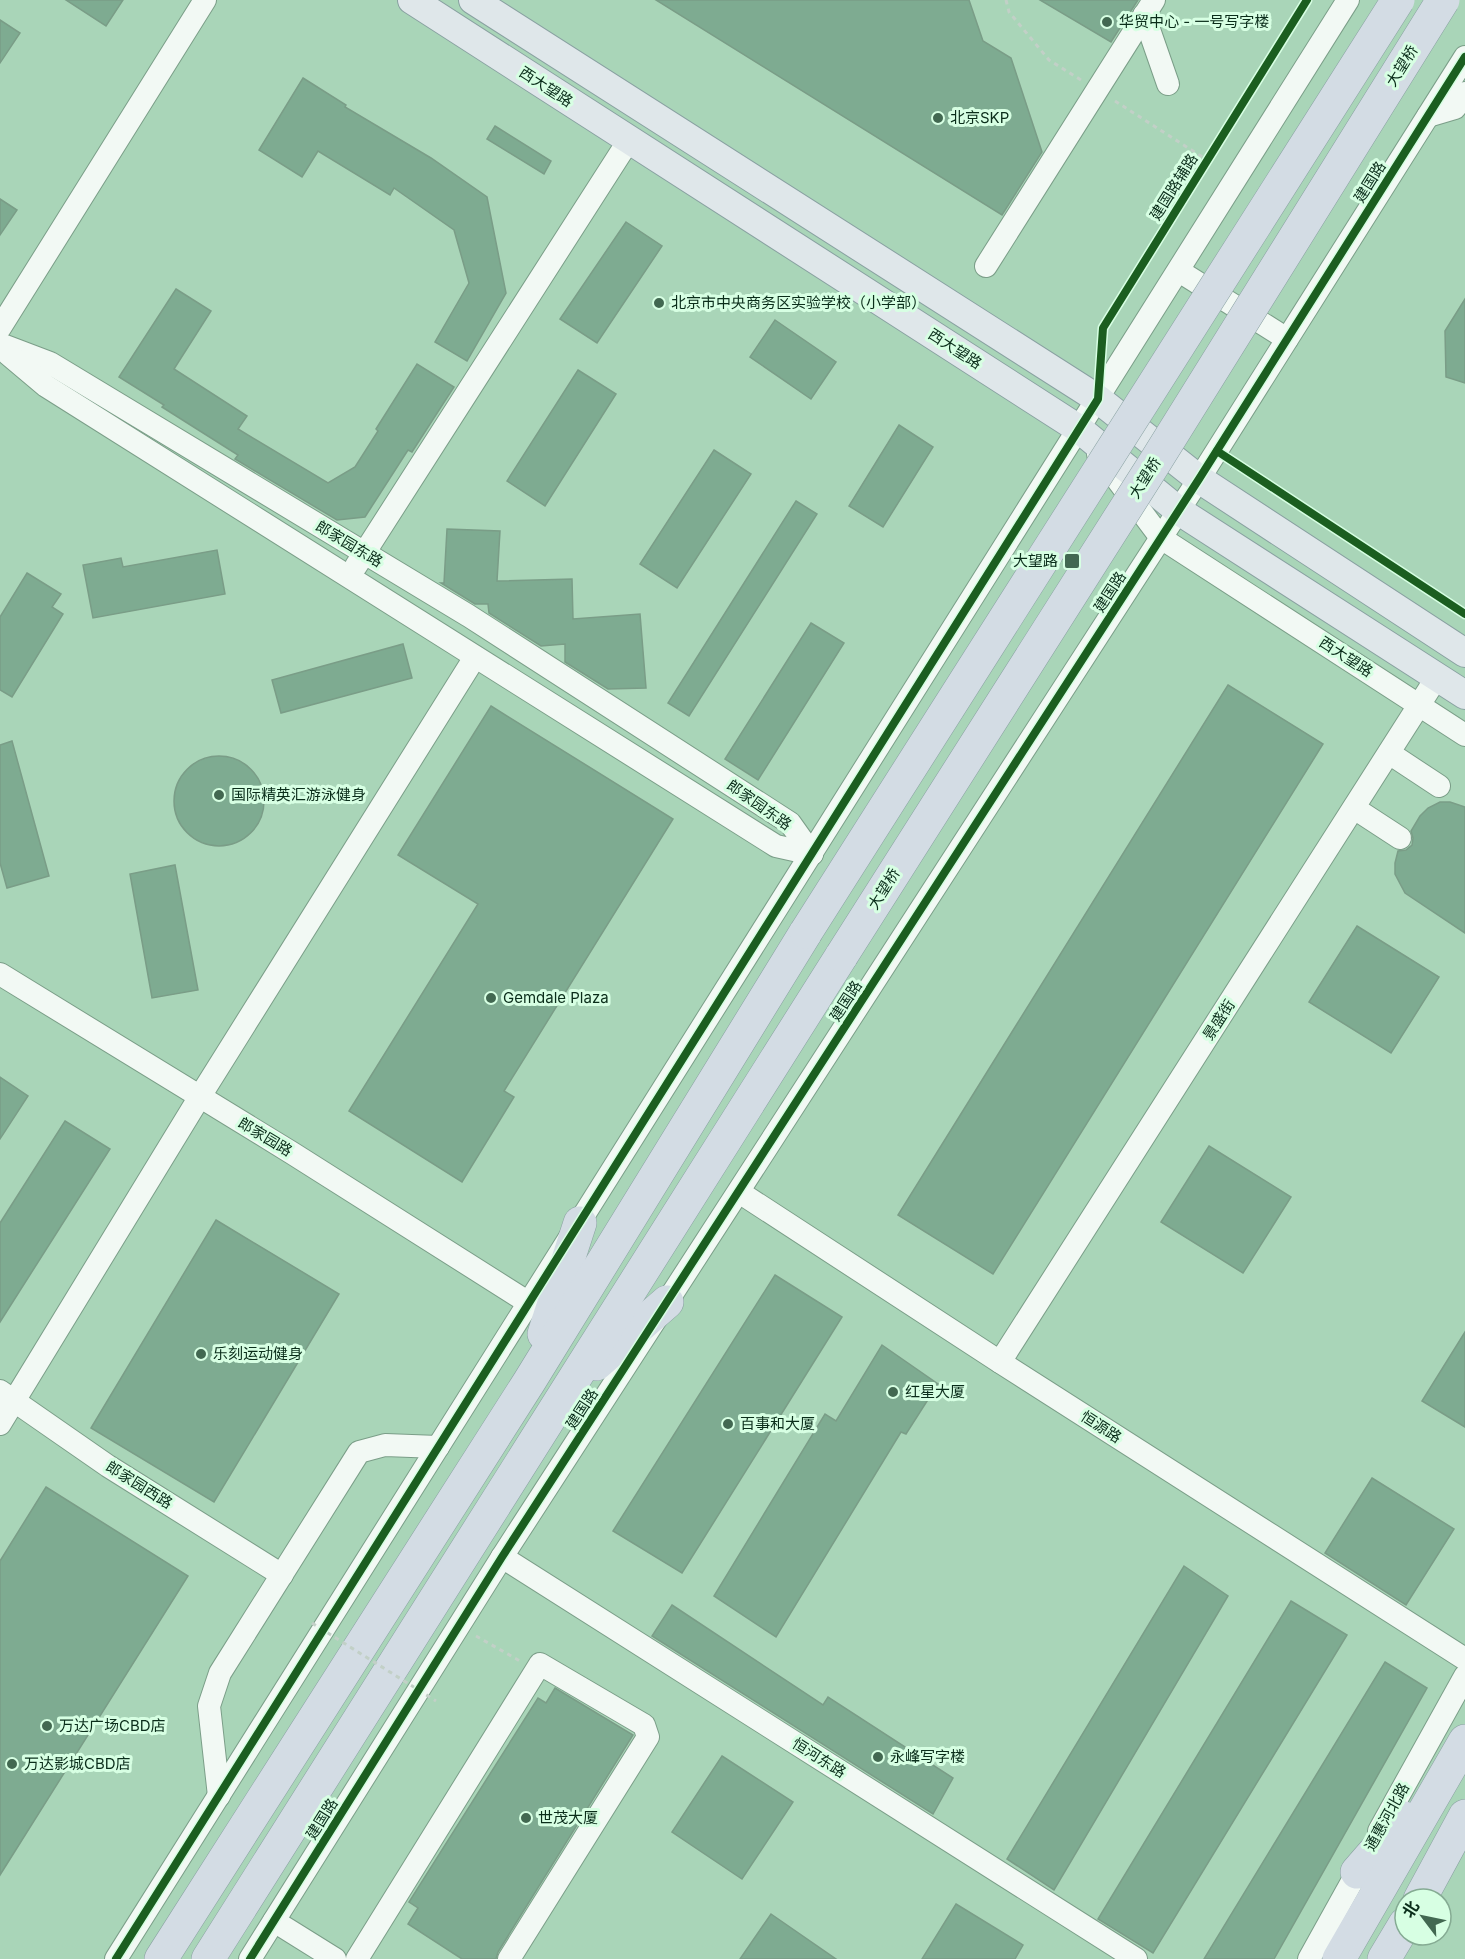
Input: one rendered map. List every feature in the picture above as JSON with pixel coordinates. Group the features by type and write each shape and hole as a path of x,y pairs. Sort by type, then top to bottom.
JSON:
{"highway":[{"path":"161,1959 529,1382 806,932 1398,0"},
{"name":"大望桥","path":"842,955 1152,467 1443,0"},
{"name":"建国路","path":"208,1959 842,955"},
{"path":"529,1382 580,1223"},
{"path":"569,1387 668,1302"},
{"path":"1358,1872 1461,1749"},
{"name":"通惠河北路","path":"1339,1959 1461,1749"},
{"path":"1427,1887 1465,1816"},
{"path":"1384,1959 1393,1944"}],"main road":[{"path":"473,0 1098,399 1199,478 1465,652"},
{"name":"西大望路","path":"422,3 629,140 1079,429"},
{"path":"1079,429 1179,511 1465,695"}],"street":[{"path":"0,328 205,0"},
{"path":"116,1959 1348,0"},
{"path":"1149,8 1168,84"},
{"path":"986,266 1149,8"},
{"name":"建国路","path":"250,1959 502,1557 1179,511 1465,57"},
{"path":"1428,116 1455,108 1465,93"},
{"path":"348,577 629,140"},
{"path":"1179,271 1287,339"},
{"name":"郎家园东路","path":"0,346 50,363 469,616 790,823 812,854"},
{"name":"郎家园东路","path":"0,346 46,386 776,846 812,854"},
{"name":"西大望路","path":"1079,429 1161,538 1465,735"},
{"path":"0,1424 7,1396 199,1098 475,657"},
{"name":"景盛街","path":"1000,1362 1437,677"},
{"path":"1389,753 1439,786"},
{"path":"1354,808 1400,838"},
{"name":"郎家园路","path":"0,974 292,1153 529,1303"},
{"name":"恒源路","path":"739,1192 1465,1659"},
{"name":"郎家园西路","path":"7,1396 108,1466 282,1575"},
{"path":"219,1796 209,1706 220,1673 359,1452 385,1445 438,1447"},
{"name":"恒河东路","path":"502,1557 1136,1959"},
{"path":"357,1959 540,1664 644,1725 648,1737 509,1959"},
{"name":"通惠河北路","path":"1309,1959 1465,1676"},
{"path":"1429,1887 1465,1842"},
{"path":"274,1921 335,1959"}],"path":[{"path":"312,1623 435,1701"},
{"path":"459,1626 536,1671"}],"building":[{"path":"66,0 123,0 106,26"},
{"name":"北京SKP","path":"656,0 969,0 983,41 1011,58 1042,152 1002,215"},
{"name":"华贸中心 - 一号写字楼","path":"1040,0 1138,0 1111,42"},
{"path":"0,20 20,33 0,63"},
{"path":"303,78 346,105 345,107 431,158 487,197 506,293 467,361 435,342 469,283 454,230 394,188 390,195 318,151 302,177 259,150"},
{"path":"495,126 551,161 544,174 487,139"},
{"path":"0,199 17,210 0,235"},
{"path":"626,222 662,246 597,343 560,319"},
{"path":"176,289 211,311 174,369 247,416 238,429 328,483 355,467 417,364 454,387 412,452 408,450 365,517 337,520 235,459 238,455 119,377"},
{"path":"1465,299 1465,383 1446,377 1445,331"},
{"path":"775,320 836,362 811,399 750,357"},
{"path":"578,370 616,394 545,506 507,481"},
{"path":"899,425 933,447 883,527 849,506"},
{"path":"714,450 751,474 677,588 640,564"},
{"path":"796,501 817,514 689,716 668,703"},
{"path":"447,529 500,531 497,581 572,579 573,619 640,614 646,688 608,689 565,662 565,644 541,646 489,613 488,604 475,604 441,583 444,583"},
{"path":"217,550 225,594 93,618 83,565 121,558 123,567"},
{"path":"27,573 61,594 52,607 63,614 12,697 0,690 0,617"},
{"path":"811,623 844,643 758,780 725,759"},
{"path":"403,644 412,678 281,713 272,680"},
{"path":"1228,685 1323,744 993,1274 898,1215"},
{"name":"Gemdale Plaza","path":"491,706 673,819 504,1091 514,1097 462,1182 349,1111 478,904 398,855"},
{"path":"12,741 49,876 7,888 0,863 0,745"},
{"name":"国际精英汇游泳健身","path":"219,756 236,759 251,769 261,784 264,801 261,818 251,833 236,843 219,846 202,843 187,833 177,818 174,801 177,784 187,769 202,759"},
{"path":"1440,802 1450,802 1465,807 1465,933 1405,893 1395,874 1398,851 1406,850 1412,845 1411,831 1420,816 1428,808"},
{"path":"175,865 198,990 152,998 130,874"},
{"path":"1357,926 1439,977 1391,1053 1309,1002"},
{"path":"0,1077 28,1096 0,1139"},
{"path":"65,1121 110,1149 0,1322 0,1223"},
{"path":"1209,1146 1291,1197 1243,1273 1161,1222"},
{"path":"216,1220 339,1294 214,1502 91,1428"},
{"name":"百事和大厦","path":"775,1275 842,1317 682,1573 613,1531"},
{"path":"1465,1332 1465,1427 1422,1401"},
{"path":"882,1345 938,1384 906,1434 901,1432 776,1637 714,1596 825,1414 836,1421"},
{"path":"1372,1478 1454,1529 1406,1605 1325,1553"},
{"name":"万达广场CBD店","path":"46,1487 188,1576 0,1875 0,1561"},
{"path":"1184,1566 1228,1596 1054,1890 1007,1859"},
{"path":"1291,1601 1347,1635 1153,1953 1098,1919"},
{"path":"672,1605 823,1705 828,1697 953,1778 933,1814 652,1636"},
{"path":"1385,1662 1427,1688 1274,1959 1204,1959"},
{"name":"世茂大厦","path":"555,1688 633,1735 498,1952 496,1959 462,1959 408,1924 418,1908 409,1902 538,1698 546,1703"},
{"path":"722,1756 793,1802 742,1879 672,1832"},
{"path":"956,1904 1023,1945 1015,1959 922,1959"},
{"path":"771,1914 836,1959 740,1959"}],"cycle path":[{"name":"建国路辅路","path":"116,1959 1098,399 1103,328 1307,0"},
{"path":"250,1959 502,1557 1199,479 1465,57"},
{"path":"1217,451 1465,614"}],"place":[{"name":"华贸中心 - 一号写字楼","path":"1107,22"},
{"name":"北京SKP","path":"938,118"},
{"name":"北京市中央商务区实验学校（小学部）","path":"659,303"},
{"name":"大望路","path":"1072,561"},
{"name":"国际精英汇游泳健身","path":"219,795"},
{"name":"Gemdale Plaza","path":"491,998"},
{"name":"乐刻运动健身","path":"201,1354"},
{"name":"红星大厦","path":"893,1392"},
{"name":"百事和大厦","path":"728,1424"},
{"name":"万达广场CBD店","path":"47,1726"},
{"name":"永峰写字楼","path":"878,1757"},
{"name":"万达影城CBD店","path":"12,1764"},
{"name":"世茂大厦","path":"526,1818"}]}
